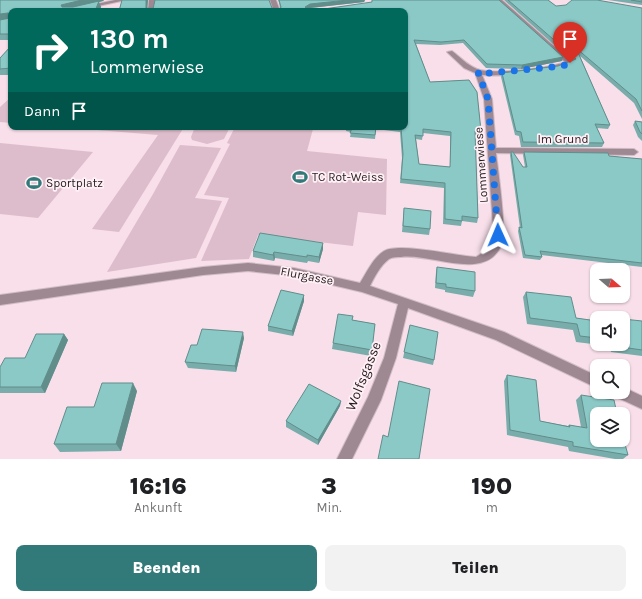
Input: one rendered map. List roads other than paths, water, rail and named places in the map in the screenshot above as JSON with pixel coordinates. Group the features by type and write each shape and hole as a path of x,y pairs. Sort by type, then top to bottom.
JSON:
{"street":[{"path":"82,8 123,0"},
{"path":"450,52 470,68 478,72 490,73 562,66 570,63 499,0"},
{"name":"Lommerwiese","path":"363,288 377,264 388,254 408,252 478,261 489,254 497,243 498,226 488,99 478,72"},
{"name":"Im Grund","path":"493,150 634,152"},
{"name":"Flurgasse","path":"0,300 203,271 248,267 294,272 363,288 500,336 590,379"},
{"name":"Wolfsgasse","path":"344,459 376,393 390,358 404,302"},
{"path":"630,397 642,403"}],"place":[{"name":"TC Rot-Weiss","path":"300,177"},
{"name":"Sportplatz","path":"34,183"}]}
